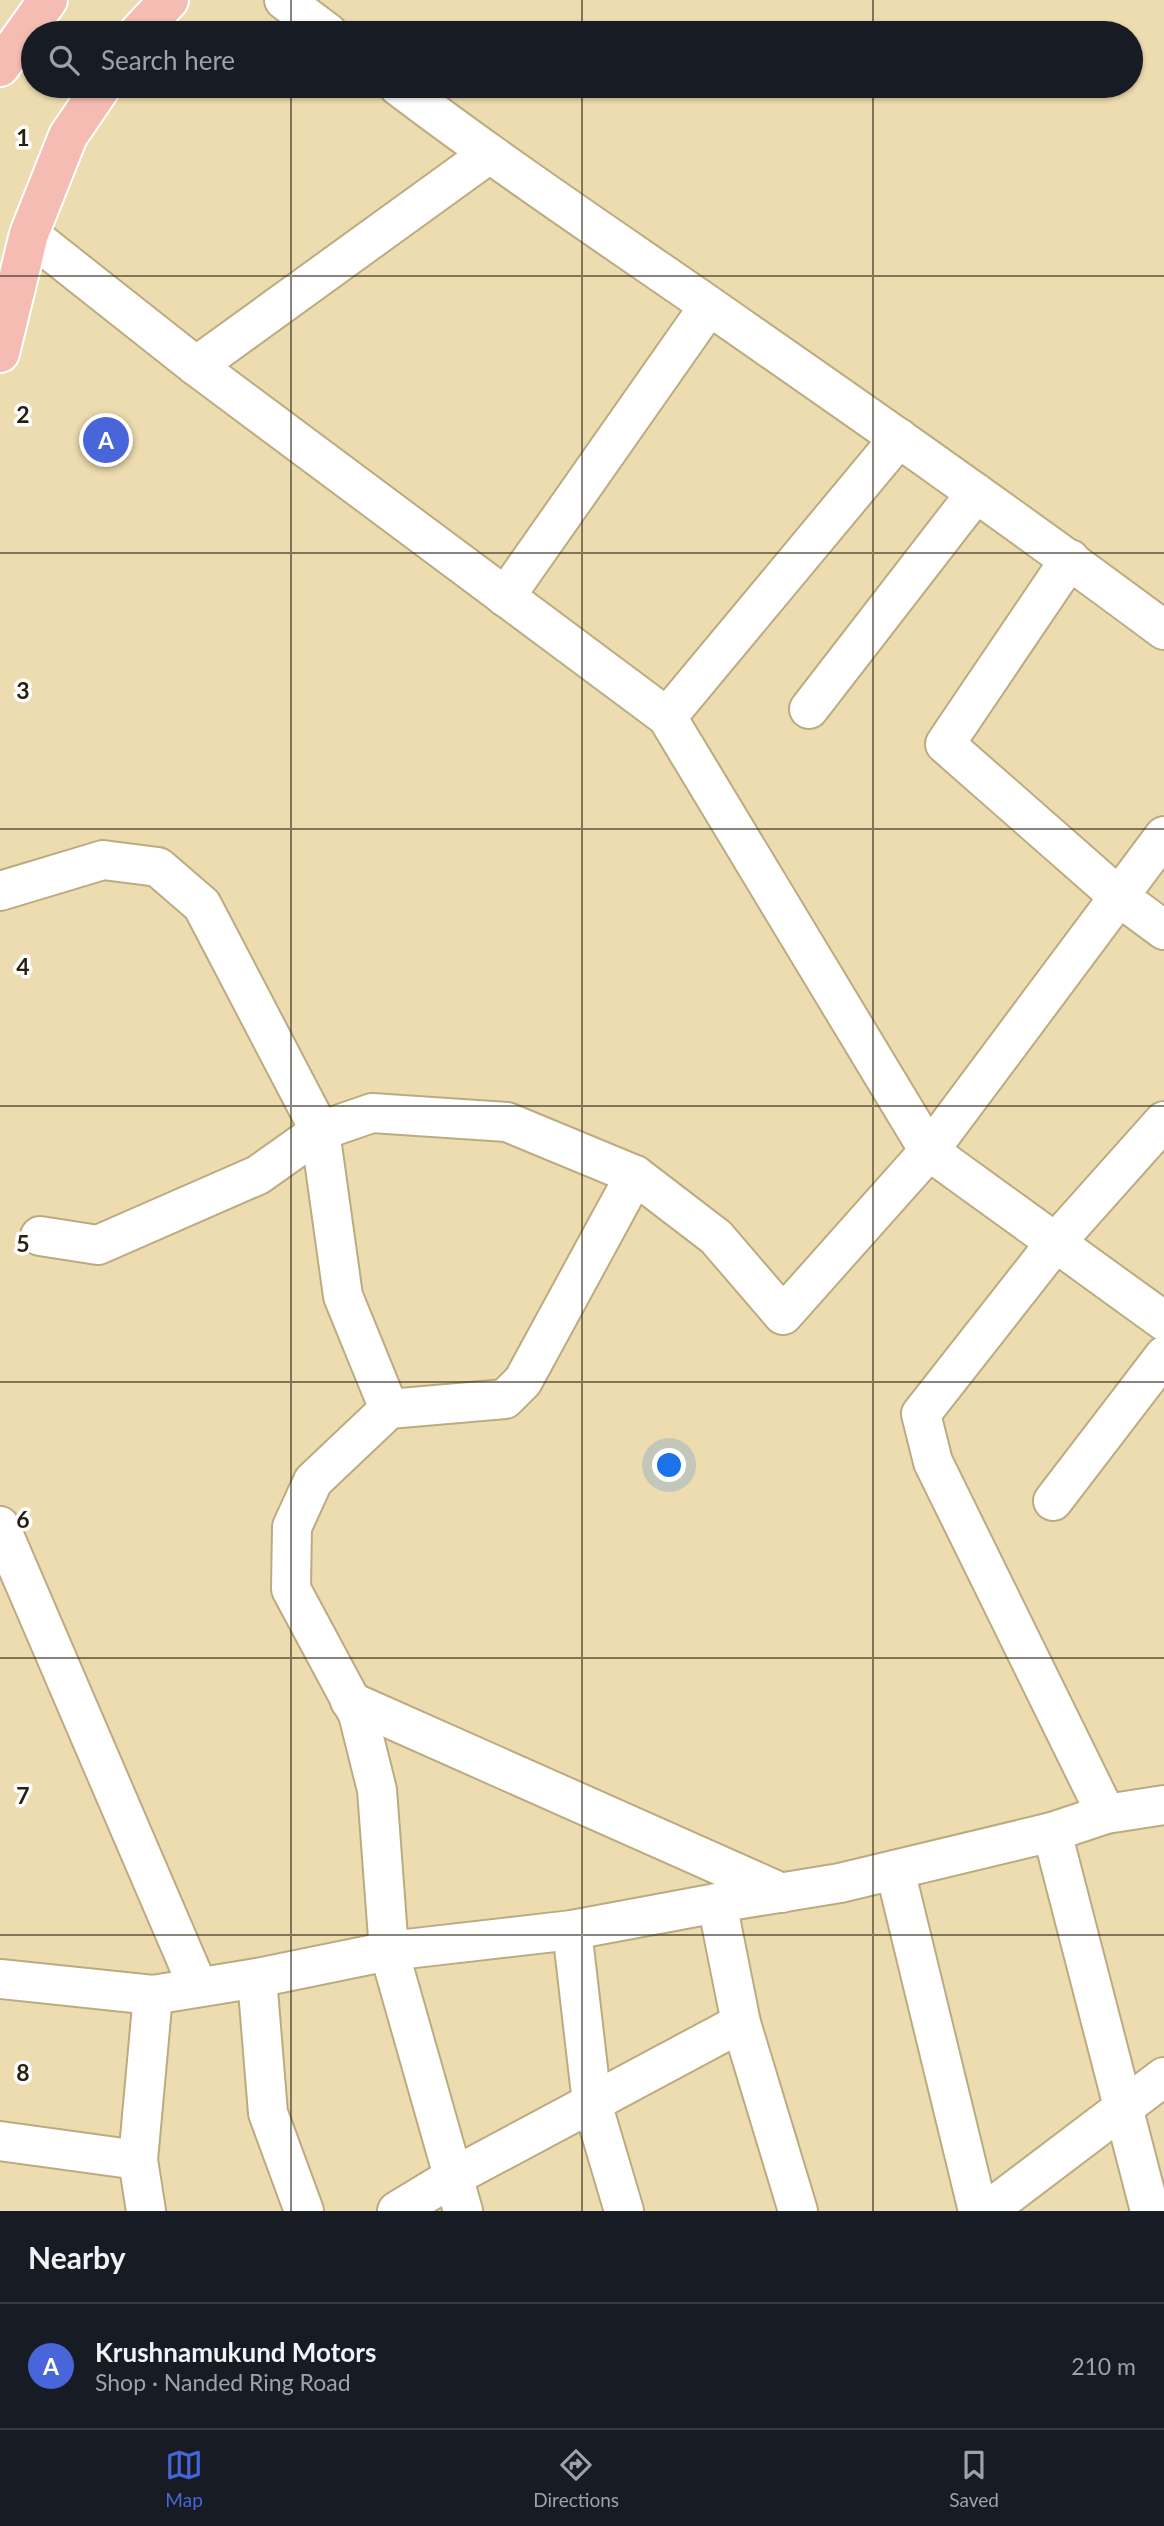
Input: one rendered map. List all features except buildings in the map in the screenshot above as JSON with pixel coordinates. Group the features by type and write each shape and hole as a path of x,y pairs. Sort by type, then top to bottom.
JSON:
{"highway":[{"path":"33,21 48,0"},
{"path":"149,21 169,0"},
{"path":"0,67 21,38"},
{"path":"0,354 29,234 68,136 94,98"}],"street":[{"path":"284,0 312,21"},
{"path":"414,98 489,154 1070,559 1164,630"},
{"path":"196,366 489,154"},
{"path":"29,234 196,366 667,717 929,1151 1164,1321"},
{"path":"506,597 709,306"},
{"path":"667,717 899,438"},
{"path":"809,709 976,493"},
{"path":"1070,559 945,744 1118,896 1164,930"},
{"path":"40,1236 98,1245 258,1175 320,1131 372,1113 506,1122 635,1175 716,1237 783,1315 929,1151 1164,836"},
{"path":"0,891 103,860 158,867 202,905 320,1131 343,1296 389,1409"},
{"path":"1106,1814 933,1462 920,1414 1056,1242 1164,1121"},
{"path":"458,2194 389,1951 377,1790 358,1714 291,1589 292,1527 313,1481 389,1409 505,1399 514,1391 523,1381 635,1175"},
{"path":"1053,1501 1164,1356"},
{"path":"0,1526 198,1987"},
{"path":"350,1701 782,1893"},
{"path":"0,1979 153,1995 257,1978 389,1951 572,1930 840,1883 1052,1832 1106,1814 1164,1805"},
{"path":"1052,1832 1150,2211"},
{"path":"895,1870 978,2211"},
{"path":"718,1903 741,2023 798,2211"},
{"path":"572,1930 592,2103 624,2211"},
{"path":"257,1978 268,2113 304,2211"},
{"path":"146,2211 138,2160 153,1995"},
{"path":"397,2211 458,2194 592,2103 741,2023"},
{"path":"987,2211 1164,2077"},
{"path":"0,2141 138,2160"}],"place":[{"name":"Krushnamukund Motors","path":"106,440"}]}
